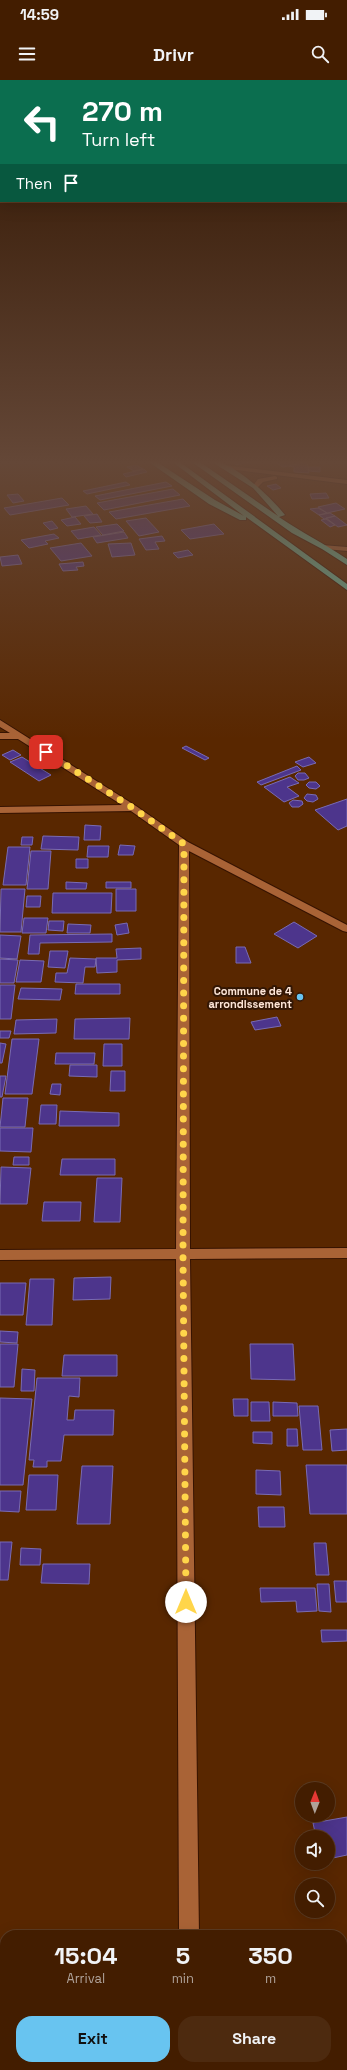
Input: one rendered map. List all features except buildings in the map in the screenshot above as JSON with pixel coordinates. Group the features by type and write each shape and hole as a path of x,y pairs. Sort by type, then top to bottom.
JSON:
{"highway":[{"path":"298,553 347,588"},
{"path":"333,553 347,563"}],"street":[{"path":"0,723 133,808 184,844 347,929"},
{"path":"0,736 21,736"},
{"path":"0,810 133,808"},
{"path":"184,844 183,1254 189,1930"},
{"path":"0,1255 347,1253"}],"place":[{"name":"Commune de 4 arrondissement","path":"300,997"}],"route":[{"path":"46,752 133,808 184,844 183,1254 186,1602"}]}
